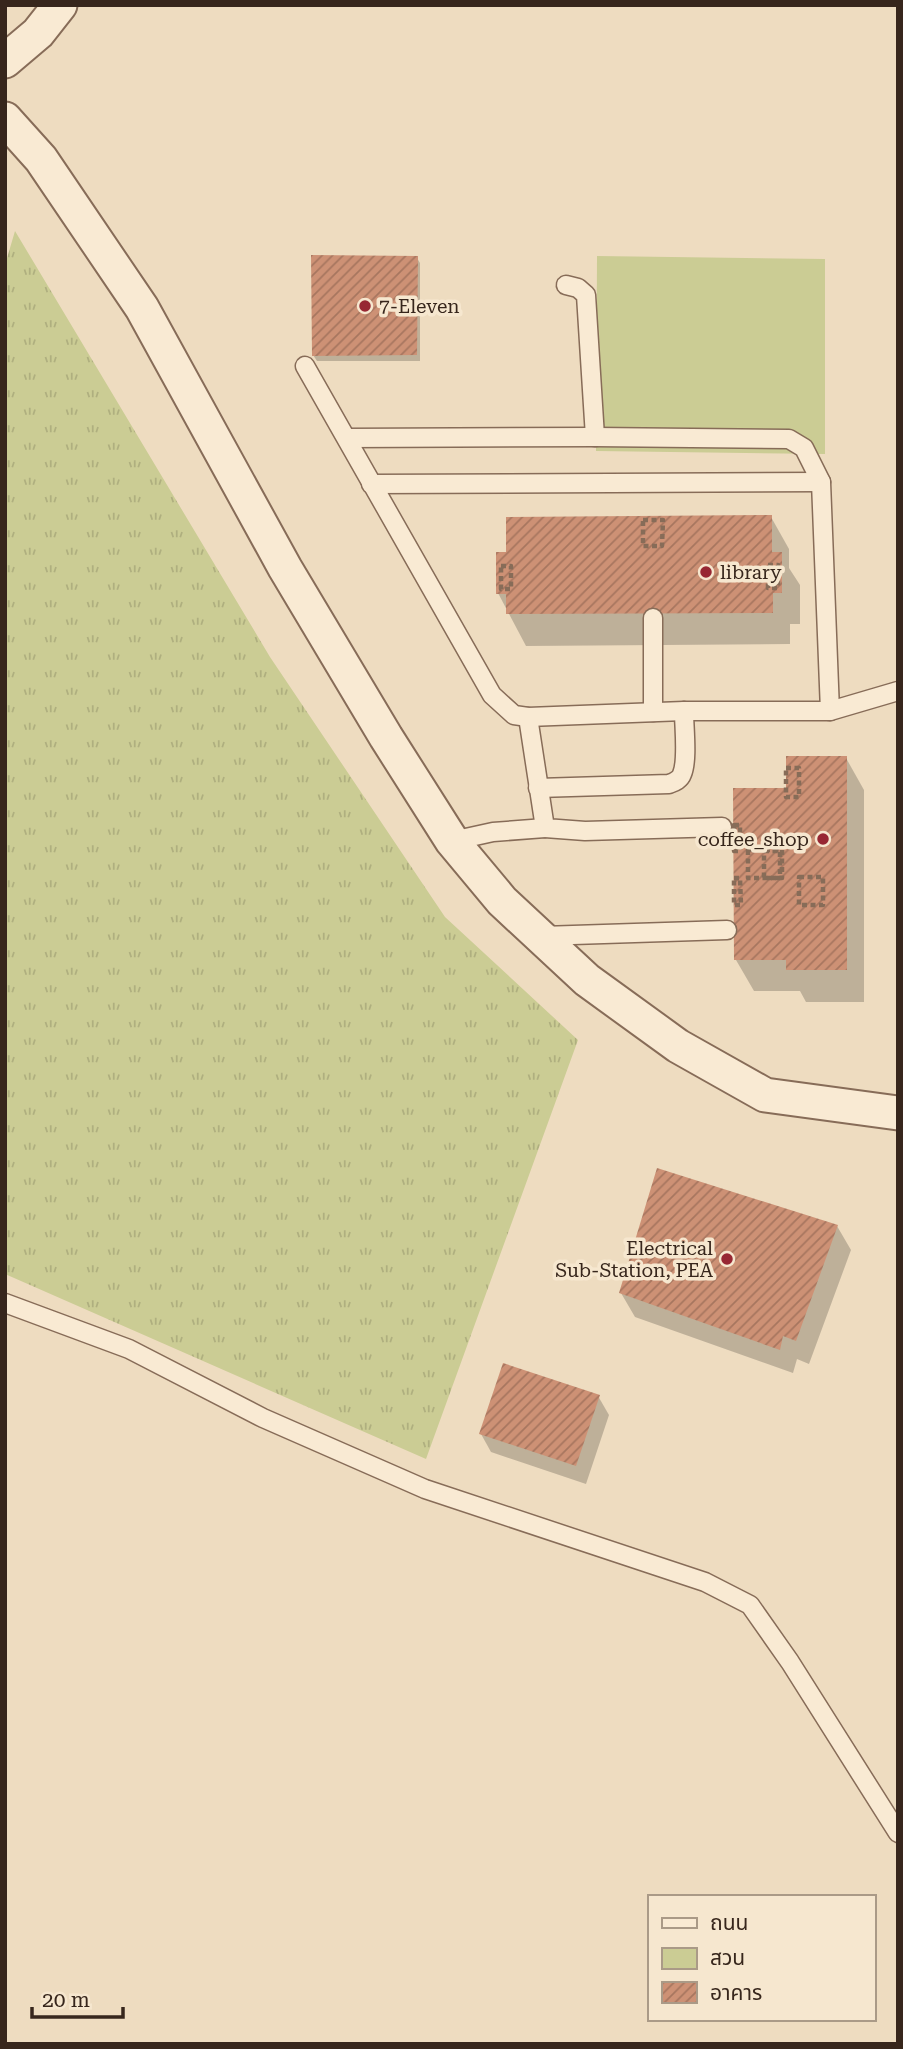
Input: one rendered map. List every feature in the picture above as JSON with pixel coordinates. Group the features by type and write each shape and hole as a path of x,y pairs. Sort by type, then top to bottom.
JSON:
{"street":[{"path":"5,61 38,33 60,5"},
{"path":"5,119 41,159 142,308 285,568 386,737 452,841 502,901 587,980 678,1046 765,1095 898,1113"}],"lane":[{"path":"566,285 578,288 586,295 595,437"},
{"path":"305,366 492,695 514,715 528,718 684,711 830,711 898,691"},
{"path":"347,438 789,439 804,448 821,482 830,711"},
{"path":"371,484 821,482"},
{"path":"653,618 653,712"},
{"path":"538,788 669,784 678,781 684,764 684,711"},
{"path":"528,718 538,788 538,828"},
{"path":"452,841 494,832 538,828 585,831 722,827"},
{"path":"540,936 727,930"},
{"path":"5,1303 129,1349 263,1418 425,1489 705,1582 736,1596 750,1605 790,1662 898,1833"}],"path":[{"path":"643,520 663,520 662,546 643,546 643,520"},
{"path":"768,565 778,565 778,588 768,588 768,565"},
{"path":"501,566 511,566 511,589 501,589 501,566"},
{"path":"786,768 799,768 799,797 786,797 786,768"},
{"path":"748,850 782,850 782,878 748,878 748,850"},
{"path":"764,851 780,851 780,878 764,878 764,851"},
{"path":"799,877 823,877 823,905 799,905 799,877"},
{"path":"734,878 740,878 741,905 734,905 734,878"}],"green space":[{"path":"15,231 270,657 445,917 578,1040 426,1459 5,1274 5,265"},
{"path":"597,256 825,259 825,454 596,451"}],"building":[{"name":"7-Eleven","path":"311,255 418,256 417,355 312,356"},
{"path":"772,515 772,552 782,552 782,593 773,593 773,613 506,614 506,594 496,594 496,552 506,552 506,517"},
{"path":"786,756 847,756 847,970 786,970 786,960 734,960 733,788 786,788"},
{"name":"Electrical Sub-Station, PEA","path":"657,1168 838,1225 796,1341 783,1336 780,1350 619,1293"},
{"path":"503,1363 600,1395 576,1466 479,1434"}],"place":[{"name":"7-Eleven","path":"365,306"},
{"name":"library","path":"706,572"},
{"name":"coffee_shop","path":"823,839"},
{"name":"Electrical Sub-Station, PEA","path":"727,1259"}]}
